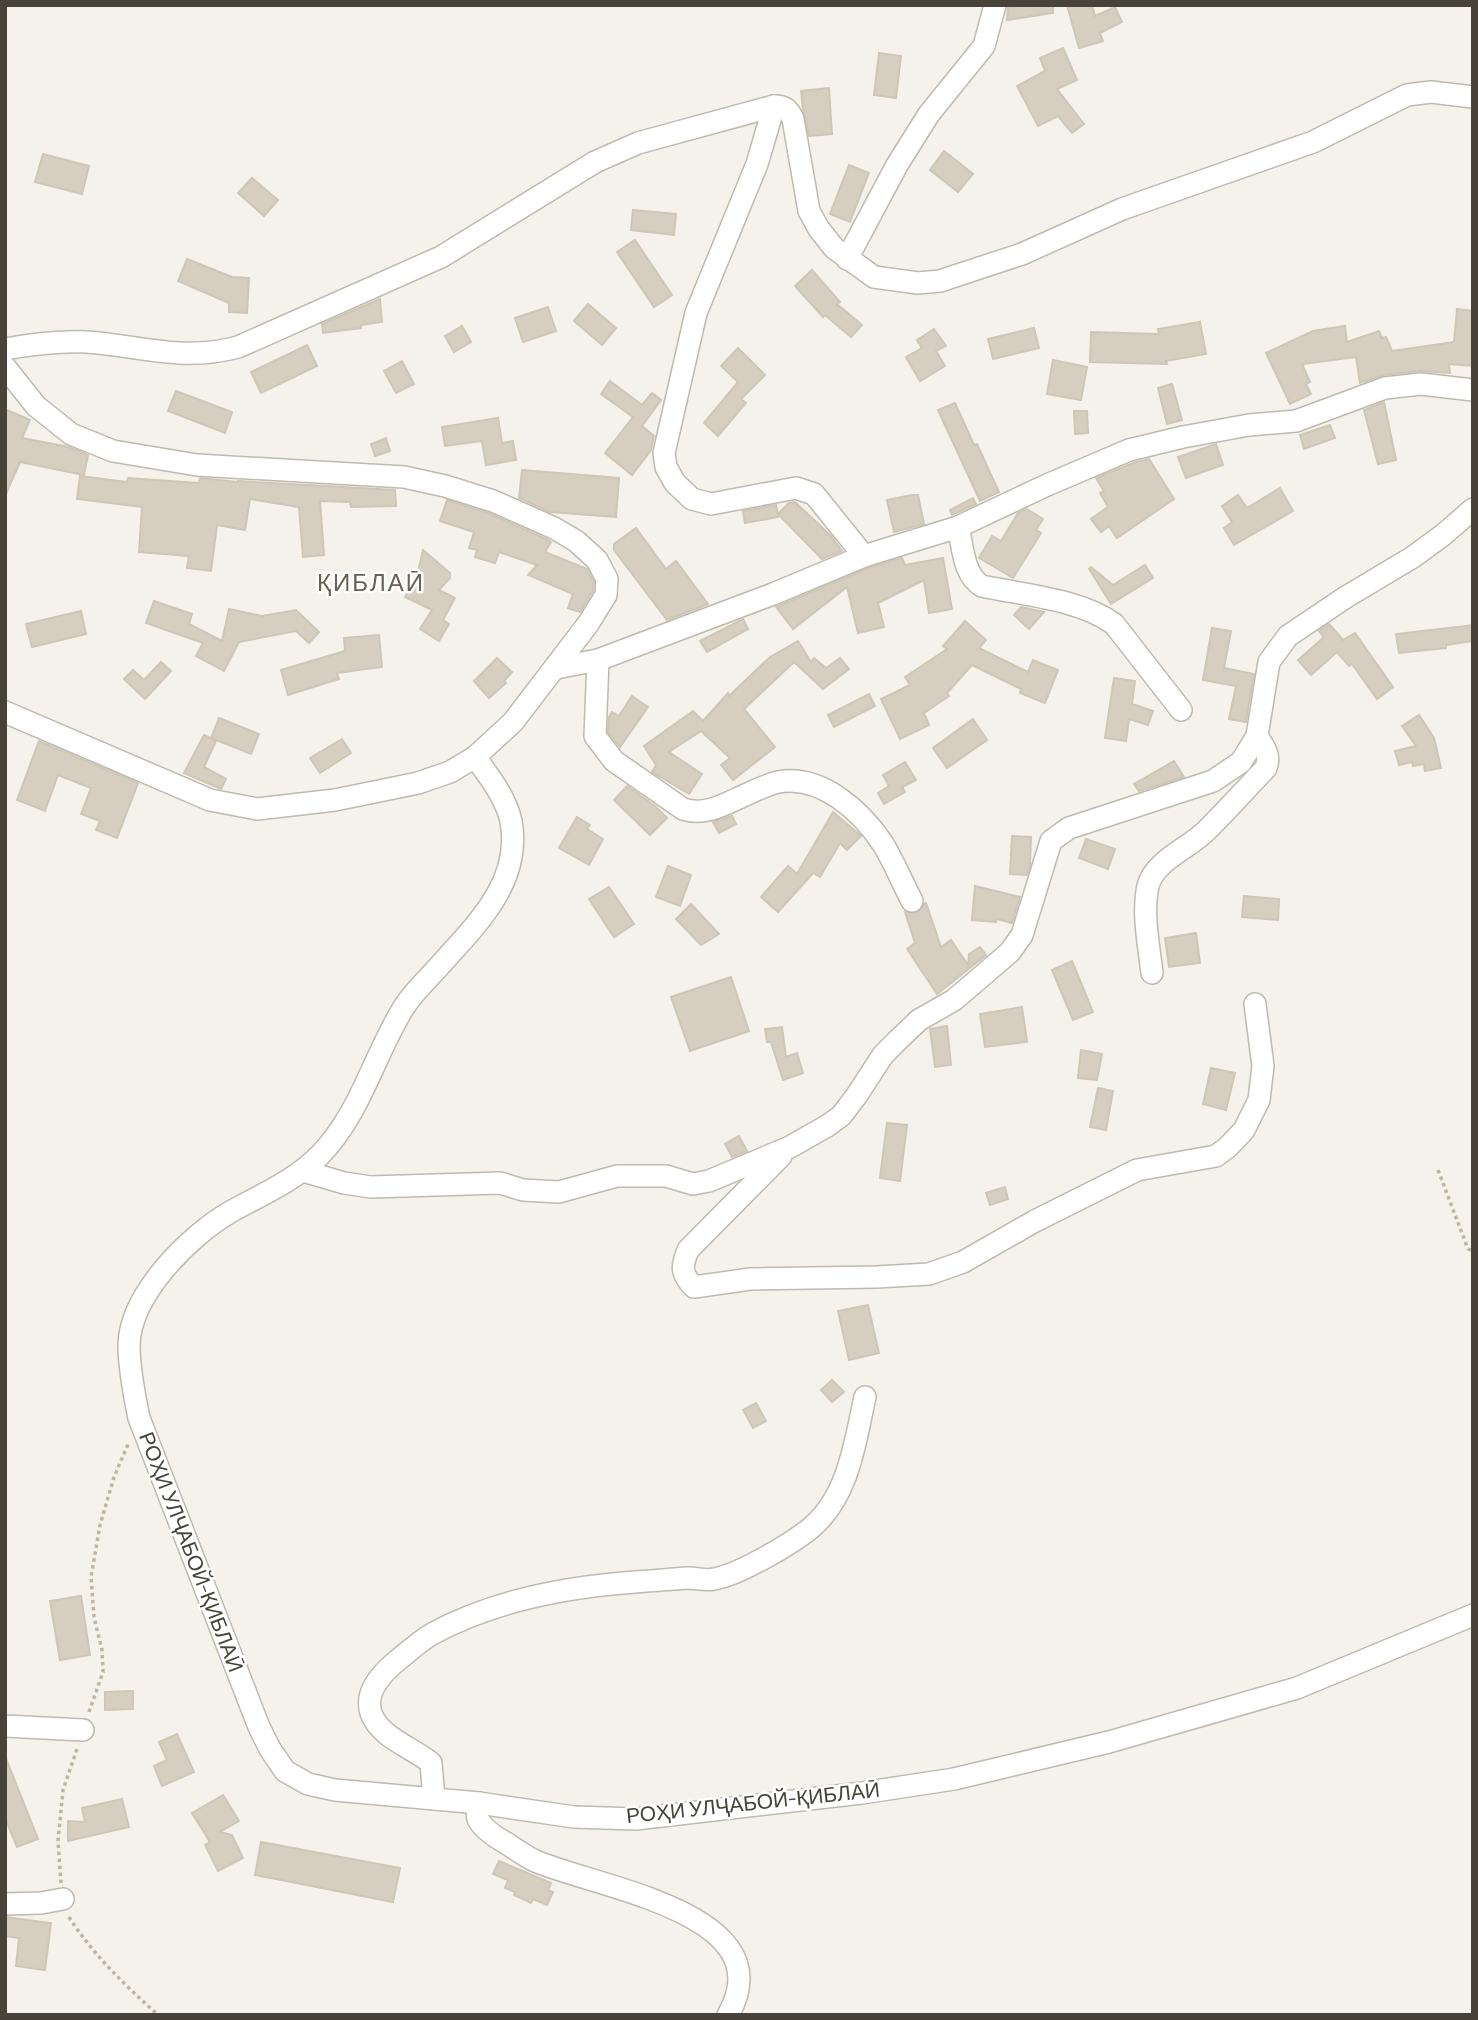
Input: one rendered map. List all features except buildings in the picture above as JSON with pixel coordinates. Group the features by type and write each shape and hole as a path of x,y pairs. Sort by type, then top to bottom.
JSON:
{"street":[{"path":"847,259 916,134 984,46 995,5"},
{"path":"5,348 50,342 86,342 191,355 214,354 238,347 441,257 595,163 638,143 775,106 788,110 793,120 809,211 834,248 874,277 918,283 940,281 1022,254 1122,209 1313,142 1407,94 1431,92 1473,97"},
{"path":"775,106 757,164 696,313 664,453 666,467 675,483 692,499 711,505 796,488 814,494 864,556"},
{"path":"5,367 36,406 71,434 113,451 197,465 404,477 445,486 493,501 554,528 576,541 597,560 607,579 607,595 556,668 513,722 475,757 450,772 418,783 335,800 257,809 210,800 5,712"},
{"path":"556,668 598,660 773,594 864,556 958,527 1129,450 1249,425 1296,421 1385,388 1421,384 1473,390"},
{"path":"303,1171 371,1186 500,1184 523,1190 559,1192 617,1176 666,1177 693,1184 709,1181 790,1147 841,1116 883,1055 919,1020 954,1000 1010,952 1022,935 1051,841 1069,828 1213,781 1241,762 1257,736 1269,662 1288,635 1413,557 1443,536 1473,509"},
{"path":"958,527 973,581 982,586 1087,608 1104,617 1114,624 1181,710"},
{"path":"598,660 595,736 614,761 683,809 693,813 707,811 779,782 813,784 834,794 864,819 883,845 912,901"},
{"path":"1152,973 1146,912 1148,887 1152,877 1166,862 1204,833 1265,768 1269,760 1267,752 1257,736"},
{"name":"РОҲИ УЛҶАБОЙ-ҚИБЛАӢ","path":"475,757 498,789 511,821 512,849 505,881 489,911 405,1005 361,1097 324,1151 303,1171 229,1213 196,1236 159,1274 139,1308 129,1342 131,1379 139,1418 259,1727 285,1771 308,1784 335,1790 479,1803 574,1817 636,1819 862,1793 954,1779 1109,1742 1297,1688 1473,1615"},
{"path":"790,1147 688,1250 682,1266 683,1276 694,1287 750,1279 929,1274 963,1262 1035,1221 1137,1170 1216,1156 1244,1129 1259,1100 1263,1066 1255,1004"},
{"path":"434,1799 431,1763 400,1744 378,1725 370,1711 373,1685 388,1668 429,1635 484,1609 557,1593 626,1583 689,1578 714,1579 738,1571 773,1552 811,1528 832,1506 851,1460 865,1397"},
{"path":"5,1726 83,1730"},
{"path":"479,1803 477,1816 482,1825 497,1838 534,1860 668,1905 712,1930 730,1948 739,1974 737,2000 728,2015"},
{"path":"5,1904 63,1899"}],"path":[{"path":"1438,1170 1468,1249 1473,1251"}],"district":[{"name":"ҚИБЛАӢ","path":"371,583"}]}
